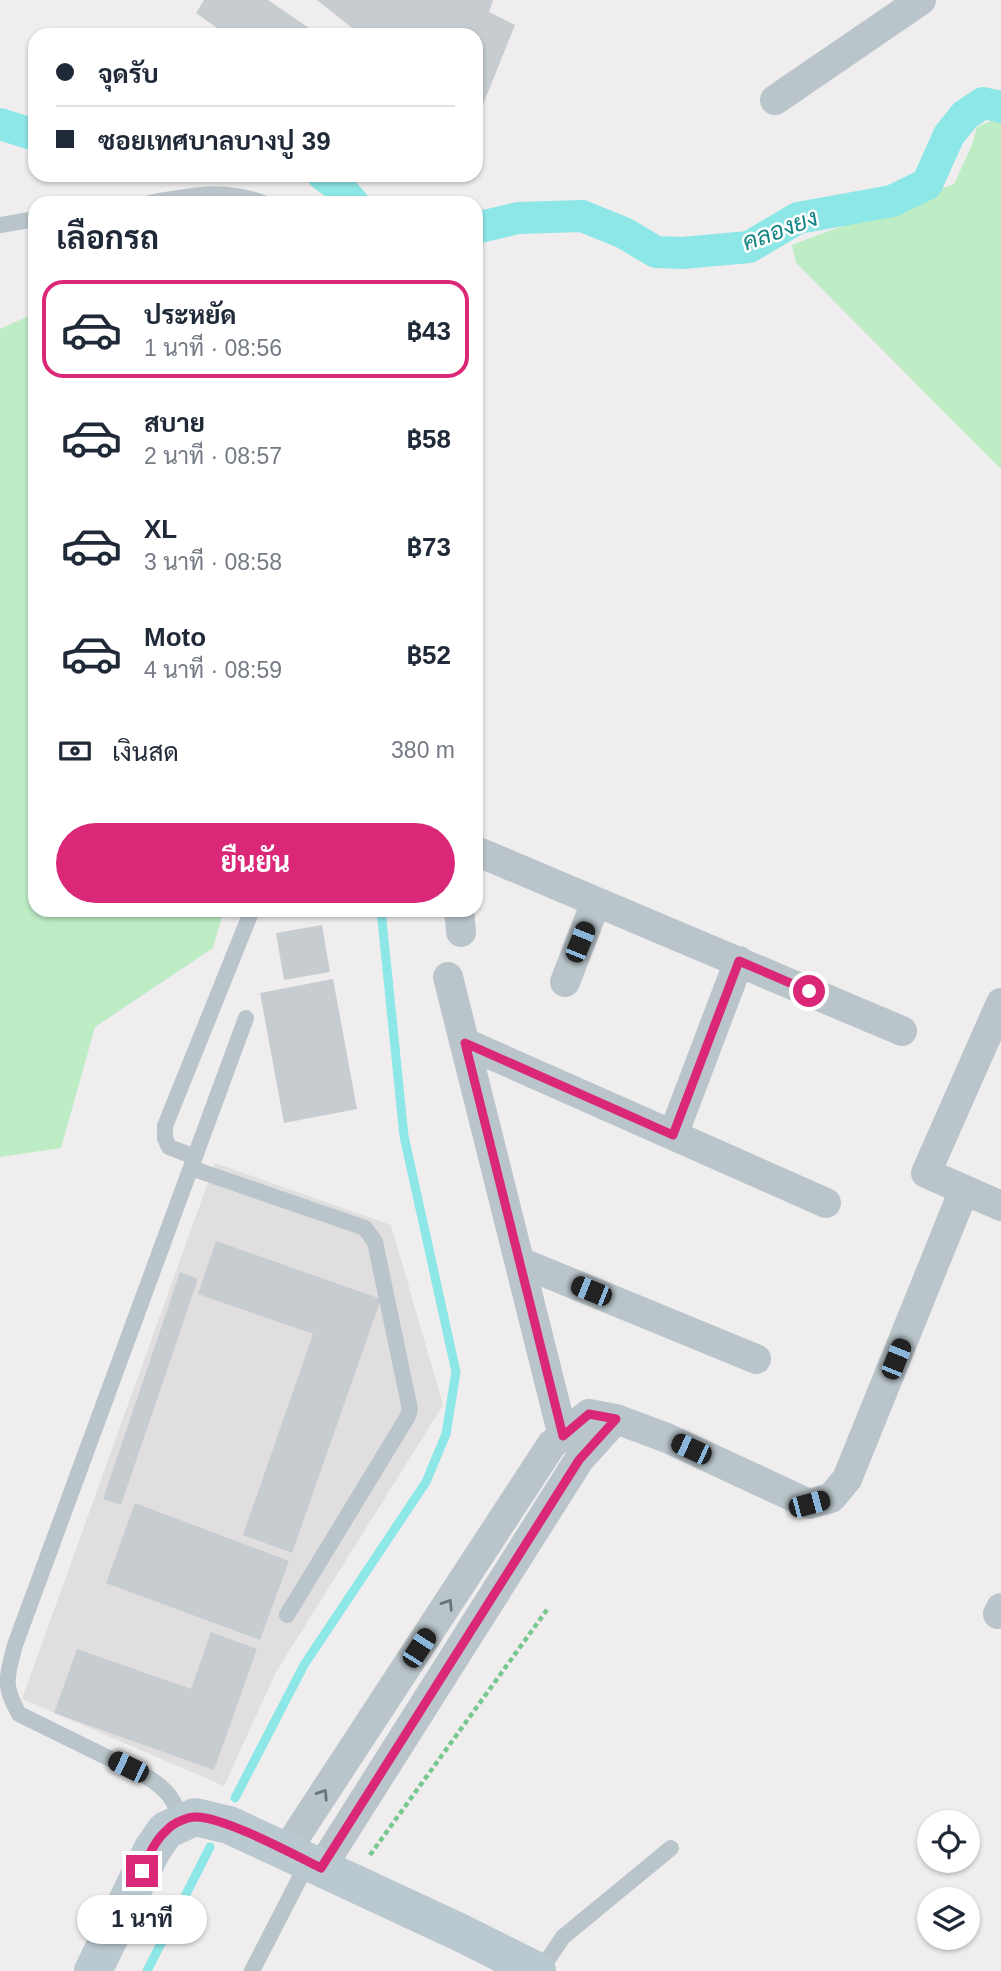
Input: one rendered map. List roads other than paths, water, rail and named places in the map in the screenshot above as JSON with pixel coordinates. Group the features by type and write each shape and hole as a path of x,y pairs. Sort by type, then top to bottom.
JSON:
{"street":[{"path":"775,100 922,0"},
{"path":"483,854 902,1031"},
{"path":"565,982 596,902"},
{"path":"673,1135 739,961"},
{"path":"448,976 563,1436"},
{"path":"1001,1003 926,1173 1001,1206"},
{"path":"465,1043 826,1203"},
{"path":"316,1866 552,1444 589,1414 616,1419 667,1438 809,1504 831,1498 847,1479 964,1190"},
{"path":"520,1262 756,1359"},
{"path":"316,1866 579,1460 616,1419"},
{"path":"93,1971 152,1850 166,1830 195,1817 229,1825 538,1971"}],"lane":[{"path":"198,196 219,193 246,196"},
{"path":"0,225 28,220"},
{"path":"249,917 165,1126 165,1138 169,1147 193,1163 365,1228 374,1242 410,1409 287,1615"},
{"path":"180,1822 174,1801 166,1789 19,1714 4,1690 15,1645 246,1018"},
{"path":"538,1971 563,1937 671,1848"},
{"path":"252,1971 316,1866"}],"waterway":[{"name":"คลองยง","path":"483,226 518,218 582,216 624,233 656,252 682,253 749,247 798,218 892,201 927,184 949,135 965,115 983,103 1001,107"},
{"name":"คลองยง","path":"0,124 28,133"},
{"name":"คลองยง","path":"333,182 347,196"},
{"path":"235,1798 304,1665 426,1482 446,1434 456,1372 404,1136 382,917"},
{"path":"147,1971 210,1847"}]}
